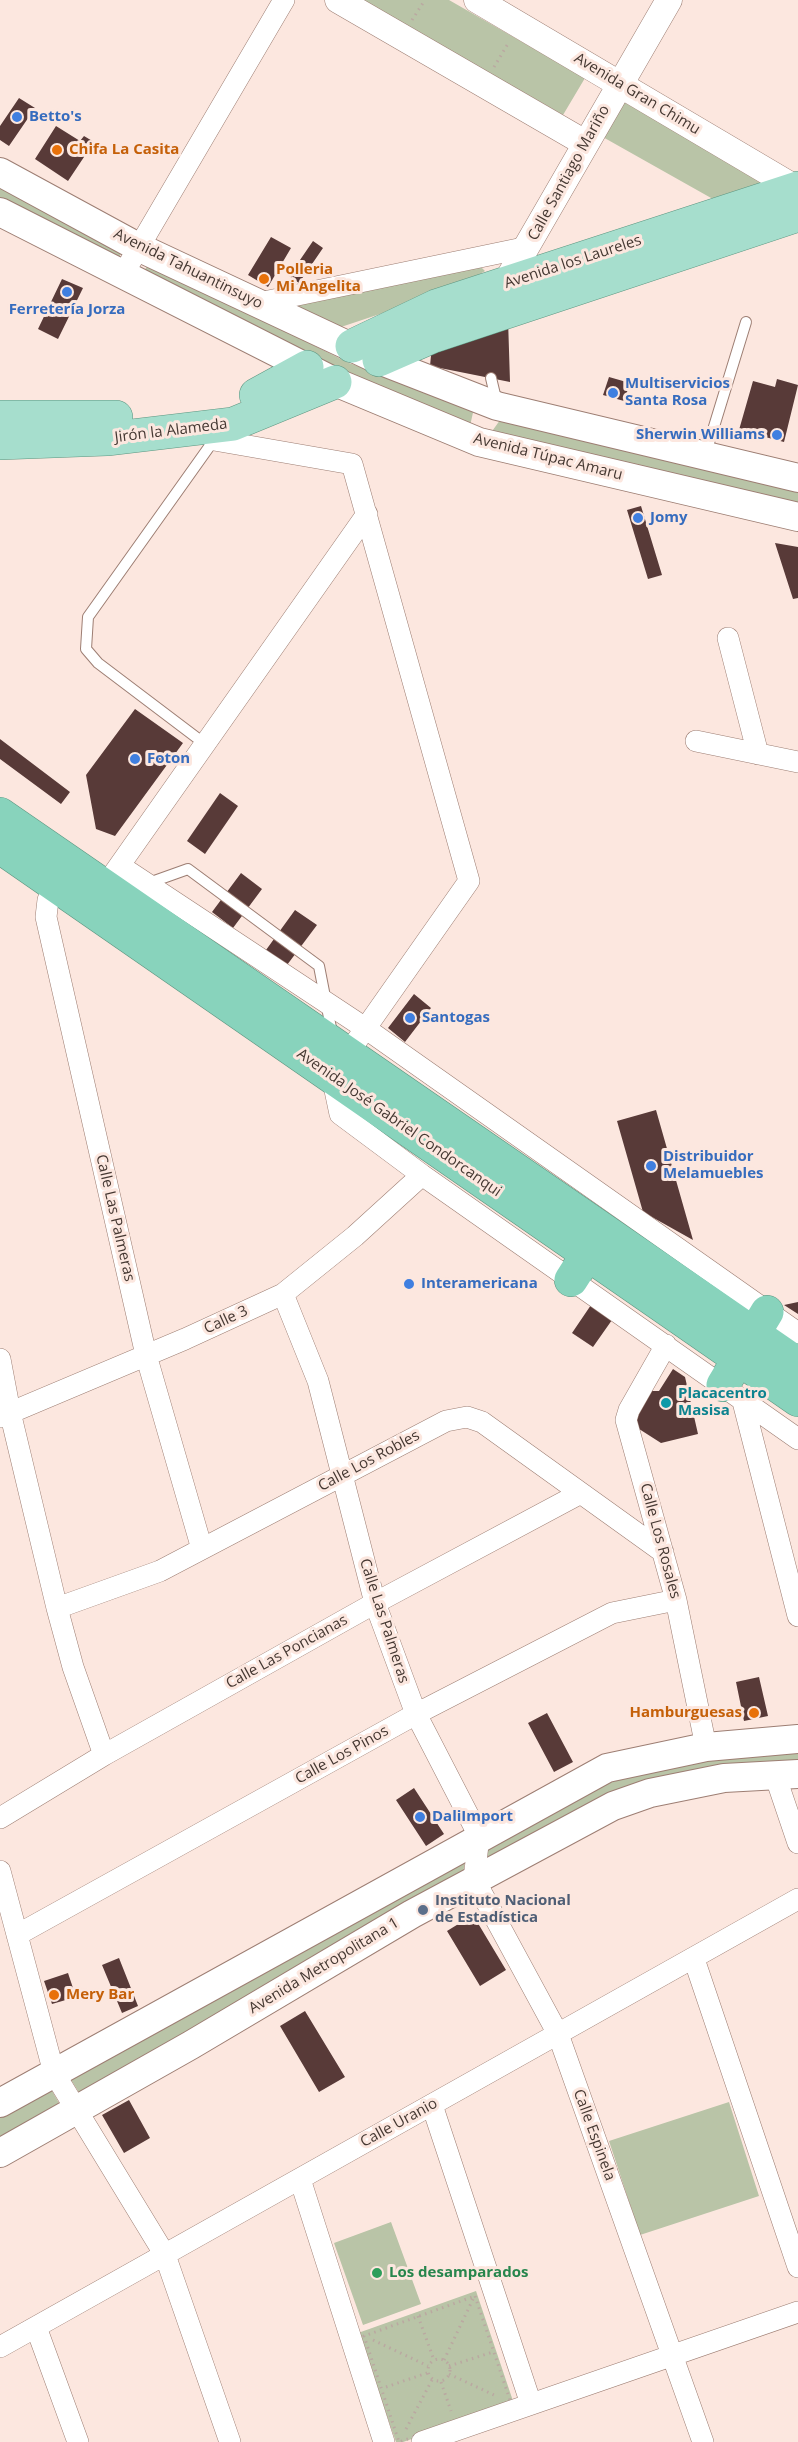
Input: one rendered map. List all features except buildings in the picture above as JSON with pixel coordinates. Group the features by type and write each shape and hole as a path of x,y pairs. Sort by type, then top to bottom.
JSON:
{"highway":[{"name":"Avenida José Gabriel Condorcanqui","path":"0,814 120,888 345,1051 798,1400"},
{"name":"Avenida José Gabriel Condorcanqui","path":"0,847 57,887 120,888"},
{"name":"Avenida José Gabriel Condorcanqui","path":"345,1051 579,1268 745,1357 798,1364"}],"main road":[{"name":"Avenida Tahuantinsuyo","path":"0,172 138,247 365,353"},
{"name":"Avenida los Laureles","path":"365,353 436,306 798,197"},
{"name":"Avenida los Laureles","path":"365,353 445,333 798,197"},
{"path":"0,213 321,375"},
{"path":"365,353 423,370 497,406 798,478"},
{"name":"Jirón la Alameda","path":"0,417 112,417 219,406 321,375"},
{"name":"Jirón la Alameda","path":"0,442 212,434 232,424 255,417 321,375"},
{"name":"Avenida Túpac Amaru","path":"321,375 479,442 798,517"},
{"path":"479,442 497,406"},
{"path":"0,2103 479,1836 607,1768 706,1747 798,1739"},
{"name":"Avenida Metropolitana 1","path":"0,2153 474,1879 580,1822 641,1796 724,1778 786,1775"}],"street":[{"path":"122,276 284,0"},
{"path":"338,0 585,144"},
{"name":"Avenida Gran Chimu","path":"477,0 619,84 798,197"},
{"name":"Calle Santiago Mariño","path":"505,284 669,0"},
{"path":"259,303 528,246"},
{"path":"212,434 352,464 470,880 345,1051"},
{"path":"367,514 205,744 120,888 325,1001 345,1051 340,1114 422,1175 579,1268 666,1345 745,1357 798,1334"},
{"path":"728,638 758,754"},
{"path":"696,741 758,754 797,766"},
{"name":"Calle Las Palmeras","path":"57,887 48,900 46,916 146,1355 202,1549"},
{"name":"Calle 3","path":"5,1414 283,1294 355,1236 422,1175"},
{"name":"Calle Las Palmeras","path":"283,1294 318,1381 375,1603 416,1714 479,1836"},
{"name":"Calle Los Rosales","path":"666,1345 629,1410 627,1420 676,1600 706,1747"},
{"path":"745,1357 798,1439"},
{"path":"745,1357 798,1616"},
{"path":"0,1359 5,1414 73,1667 104,1755"},
{"name":"Calle Los Robles","path":"57,1608 160,1571 446,1421 466,1417 482,1422 579,1494 663,1552"},
{"name":"Calle Las Poncianas","path":"0,1818 104,1755 375,1603 579,1494"},
{"name":"Calle Los Pinos","path":"17,1935 416,1714 612,1613 676,1600"},
{"path":"786,1775 796,1832"},
{"path":"474,1879 479,1836"},
{"path":"0,1871 54,2073 165,2255 230,2442"},
{"name":"Calle Espinela","path":"474,1879 558,2034 703,2442"},
{"name":"Calle Uranio","path":"0,2347 798,1899"},
{"path":"694,1959 798,2267"},
{"path":"432,2105 521,2404"},
{"path":"300,2179 384,2442"},
{"path":"422,2442 521,2404 798,2312"},
{"path":"36,2327 78,2442"}],"lane":[{"path":"705,456 746,322"},
{"path":"491,378 497,406"},
{"path":"205,744 98,663 86,649 88,617 212,434"},
{"path":"120,888 188,869 319,966 325,1001 345,1051"}],"path":[{"path":"484,84 519,25"},
{"path":"475,2296 494,2352 521,2404"},
{"path":"364,2336 475,2296"},
{"path":"444,2360 475,2296"},
{"path":"418,2316 434,2360"},
{"path":"364,2336 429,2366"},
{"path":"364,2336 399,2442"},
{"path":"449,2366 494,2352"},
{"path":"434,2360 444,2360"},
{"path":"427,2373 434,2360"},
{"path":"441,2382 449,2374 449,2366 444,2360"},
{"path":"381,2388 427,2373"},
{"path":"427,2373 432,2380 441,2382"},
{"path":"449,2374 521,2404"},
{"path":"399,2442 432,2380"},
{"path":"441,2382 454,2423"},
{"path":"399,2442 521,2404"}],"green space":[{"path":"362,0 449,0 585,78 563,115"},
{"path":"622,101 771,186 720,203 601,136"},
{"path":"0,185 122,252 113,268 0,212"},
{"path":"149,263 349,363 474,408 470,426 138,281"},
{"path":"479,265 485,271 458,288 341,327 291,306"},
{"path":"503,416 798,489 798,512 490,434"},
{"path":"798,1748 798,1767 718,1771 487,1863 487,1840 606,1779 711,1757"},
{"path":"466,1855 463,1874 80,2094 68,2075"},
{"path":"48,2084 59,2103 0,2137 0,2111"},
{"path":"729,2102 759,2196 640,2235 609,2141"},
{"name":"Los desamparados","path":"391,2222 421,2304 363,2325 334,2243"},
{"path":"476,2291 514,2404 403,2442 396,2442 358,2333"}],"place":[{"name":"Betto's","path":"17,117"},
{"name":"Chifa La Casita","path":"57,150"},
{"name":"Polleria Mi Angelita","path":"264,279"},
{"name":"Ferretería Jorza","path":"67,292"},
{"name":"Multiservicios Santa Rosa","path":"613,393"},
{"name":"Sherwin Williams","path":"777,435"},
{"name":"Jomy","path":"638,518"},
{"name":"Foton","path":"135,759"},
{"name":"Santogas","path":"410,1018"},
{"name":"Distribuidor Melamuebles","path":"651,1166"},
{"name":"Interamericana","path":"409,1284"},
{"name":"Placacentro Masisa","path":"666,1403"},
{"name":"Hamburguesas","path":"754,1713"},
{"name":"DaliImport","path":"420,1817"},
{"name":"Instituto Nacional de Estadística","path":"423,1910"},
{"name":"Mery Bar","path":"54,1995"},
{"name":"Los desamparados","path":"377,2273"}]}
